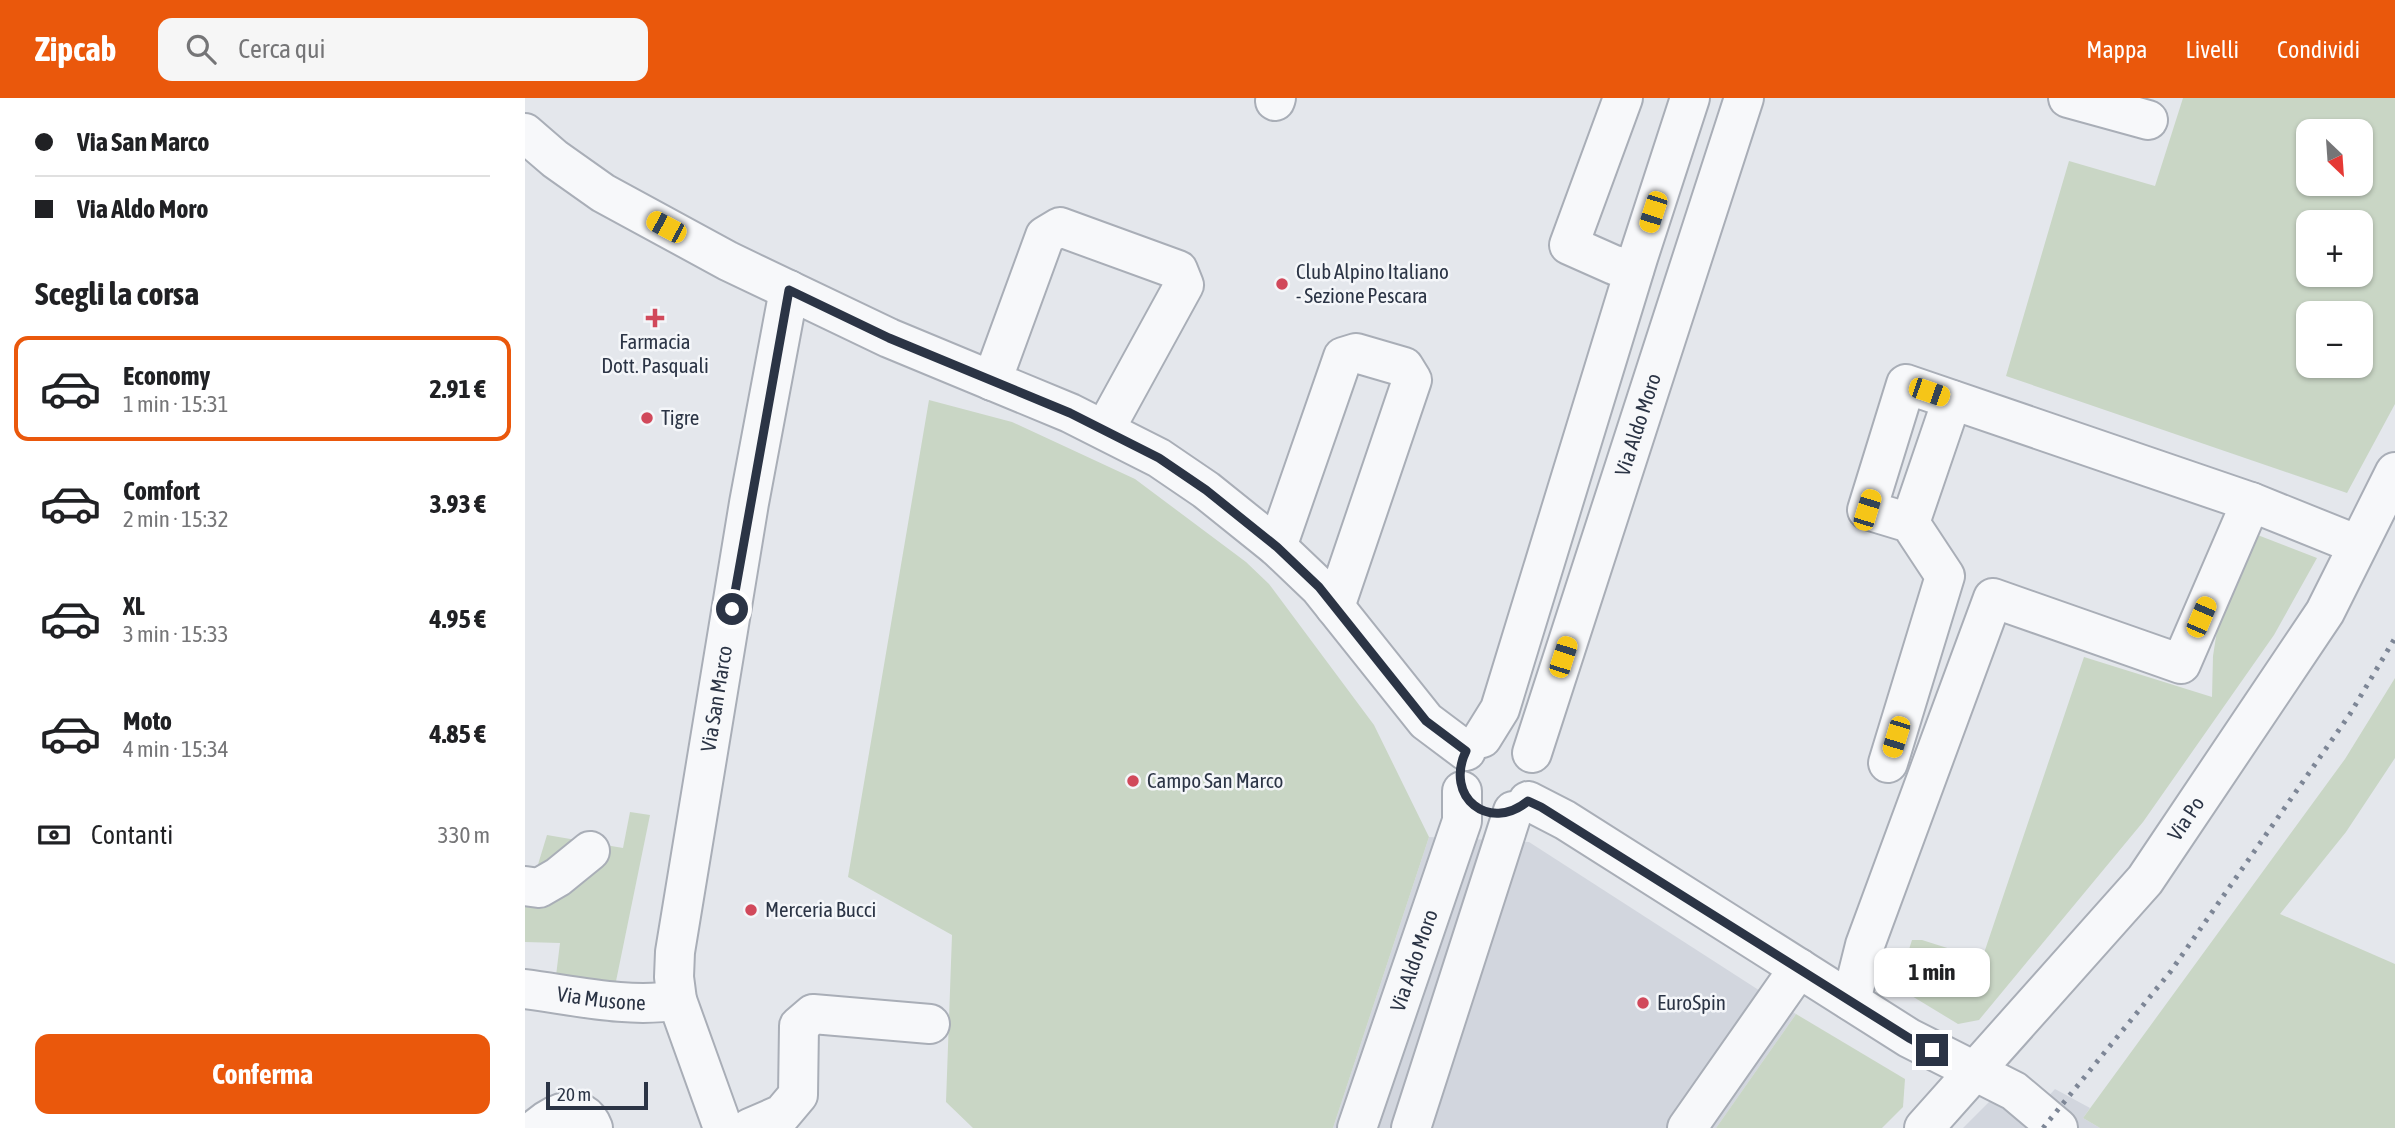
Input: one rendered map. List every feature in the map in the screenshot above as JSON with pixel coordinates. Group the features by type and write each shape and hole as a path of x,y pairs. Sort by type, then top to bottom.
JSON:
{"street":[{"path":"1623,98 1570,245 1614,265 1634,270"},
{"path":"1690,98 1634,270 1500,709 1460,764 1462,791 1469,801 1489,813 1520,806 1565,820 1909,1038 2014,1091 2058,1128"},
{"name":"Via Aldo Moro","path":"1532,753 1744,98"},
{"path":"2068,98 2148,121"},
{"path":"525,133 555,159 603,193 728,261 889,338 1105,429 1168,464 1206,490 1277,547 1319,587 1426,721 1474,745"},
{"path":"992,381 1045,236 1060,227 1178,270 1184,285 1105,429"},
{"name":"Via San Marco","path":"723,1128 677,1000 674,977 677,940 747,516 789,290"},
{"path":"1277,547 1343,357 1356,353 1405,368 1412,380 1335,607"},
{"path":"1888,763 1945,576 1910,523 1952,400 2251,502 2358,545"},
{"name":"Via Po","path":"1924,1128 2145,880 2325,611 2395,472"},
{"path":"1851,1001 1865,945 1993,598 2181,664 2251,502"},
{"path":"1411,1128 1520,806 1535,790 1538,778 1538,765 1532,753 1515,738 1493,735 1474,745"},
{"name":"Via Aldo Moro","path":"1357,1128 1462,821 1462,791"},
{"path":"525,887 539,888 558,877 590,851"},
{"path":"1687,1128 1799,968"},
{"name":"Via Musone","path":"525,989 622,1002 654,1003 677,1000"},
{"path":"750,1128 782,1114 797,1095 799,1026 813,1014 930,1024"},
{"path":"537,1128 547,1119 571,1111 583,1112 593,1128"}],"shaded area":[{"path":"1429,837 1529,842 1796,1014 1716,1128 1333,1128"},
{"path":"2055,1089 2090,1108 2083,1118 2100,1128 1963,1128 1993,1098 2024,1123"}],"green space":[{"path":"2183,98 2395,98 2395,404 2347,493 2006,376 2069,161 2155,186"},
{"name":"Campo San Marco","path":"929,400 1012,422 1135,479 1246,562 1269,584 1374,725 1429,837 1333,1128 973,1128 946,1102 952,935 848,877"},
{"path":"2255,534 2317,558 2274,635 2143,822 1979,1020 1958,1024 1897,987 1912,940 1922,940 1982,959 2084,657 2212,697 2213,656 2222,598"},
{"path":"2395,678 2395,758 2346,832 2280,914 2395,964 2395,1128 2100,1128 2083,1118 2345,759"},
{"path":"630,812 650,815 614,991 555,984 560,943 525,942 525,907 547,835 623,848"},
{"path":"1796,1014 1905,1079 1903,1107 1882,1128 1716,1128"}],"railway":[{"path":"2043,1128 2171,971 2350,714 2395,638"}],"place":[{"name":"Club Alpino Italiano - Sezione Pescara","path":"1282,284"},
{"name":"Farmacia Dott. Pasquali","path":"655,318"},
{"name":"Tigre","path":"647,418"},
{"name":"Campo San Marco","path":"1133,781"},
{"name":"Merceria Bucci","path":"751,910"},
{"name":"EuroSpin","path":"1643,1003"}],"route":[{"path":"732,609 789,290 889,338 1070,413 1159,458 1206,490 1277,547 1319,587 1426,721 1466,751 1460,764 1459,778 1462,791 1478,808 1501,814 1513,811 1528,801 1541,807 1932,1050"}]}
